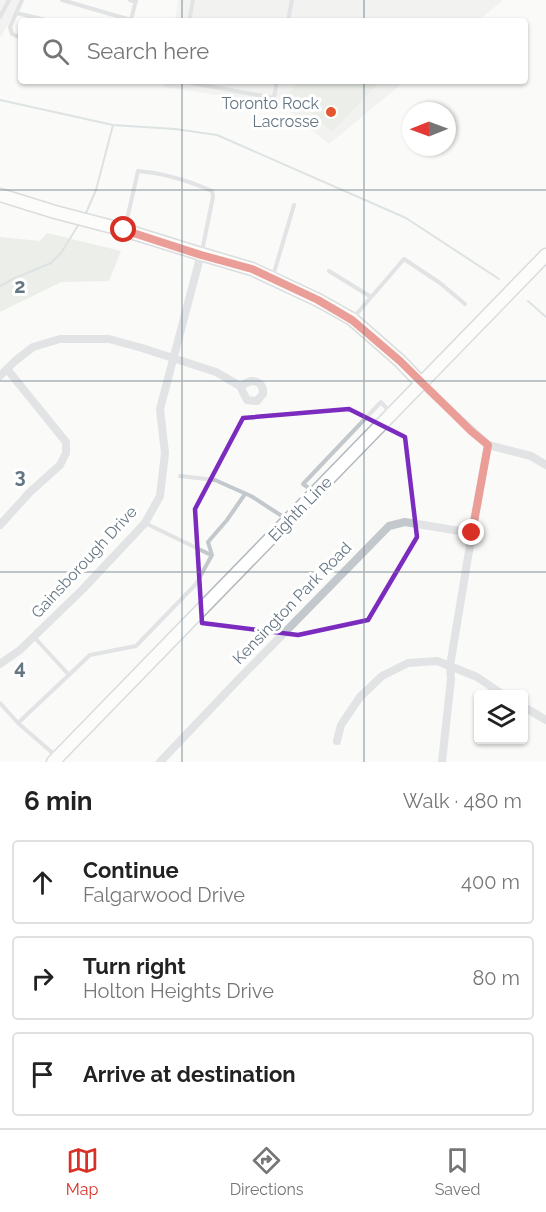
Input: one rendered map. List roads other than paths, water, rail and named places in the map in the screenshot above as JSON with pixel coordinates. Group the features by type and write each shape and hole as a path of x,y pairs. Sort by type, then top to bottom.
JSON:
{"street":[{"path":"0,195 252,269 318,300 352,320 400,361 488,445 531,456 546,465"},
{"name":"Gainsborough Drive","path":"0,664 21,650 78,594 145,523 160,496 165,453 160,409 201,255"},
{"name":"Eighth Line","path":"56,760 546,255"},
{"path":"0,376 33,347 60,339 109,339 216,372 240,386"},
{"path":"0,525 30,492 60,465 66,453 66,442 7,369"},
{"path":"441,762 450,666 488,445"},
{"name":"Kensington Park Road","path":"160,762 389,526 405,522 472,533"},
{"path":"337,741 341,725 360,697 381,676 408,663 437,661 477,677 496,690"},
{"path":"528,709 546,720"}],"lane":[{"path":"0,17 9,0"},
{"path":"18,37 12,34 10,27 22,0"},
{"path":"62,0 124,18"},
{"path":"130,0 136,1 132,18"},
{"path":"190,18 193,0"},
{"path":"289,18 292,0"},
{"path":"16,13 37,18"},
{"path":"198,84 274,98 276,84"},
{"path":"124,230 138,171 151,172 198,185 212,191 213,197 201,255"},
{"path":"272,278 294,204"},
{"path":"352,320 404,259 440,283 465,304"},
{"path":"329,271 371,297"},
{"path":"180,476 215,480 245,494 288,520"},
{"path":"18,723 90,655 136,646 196,584 212,555 208,542 245,494"},
{"path":"145,523 212,555"},
{"path":"34,637 69,675"},
{"path":"0,703 56,760"}],"waterway":[{"path":"0,100 113,125 175,129 217,135 406,218 499,279"},
{"path":"86,213 96,190 113,125"},
{"path":"0,286 51,263 61,253 79,224"},
{"path":"528,301 546,317"}],"place":[{"name":"Toronto Rock Lacrosse","path":"331,112"}]}
